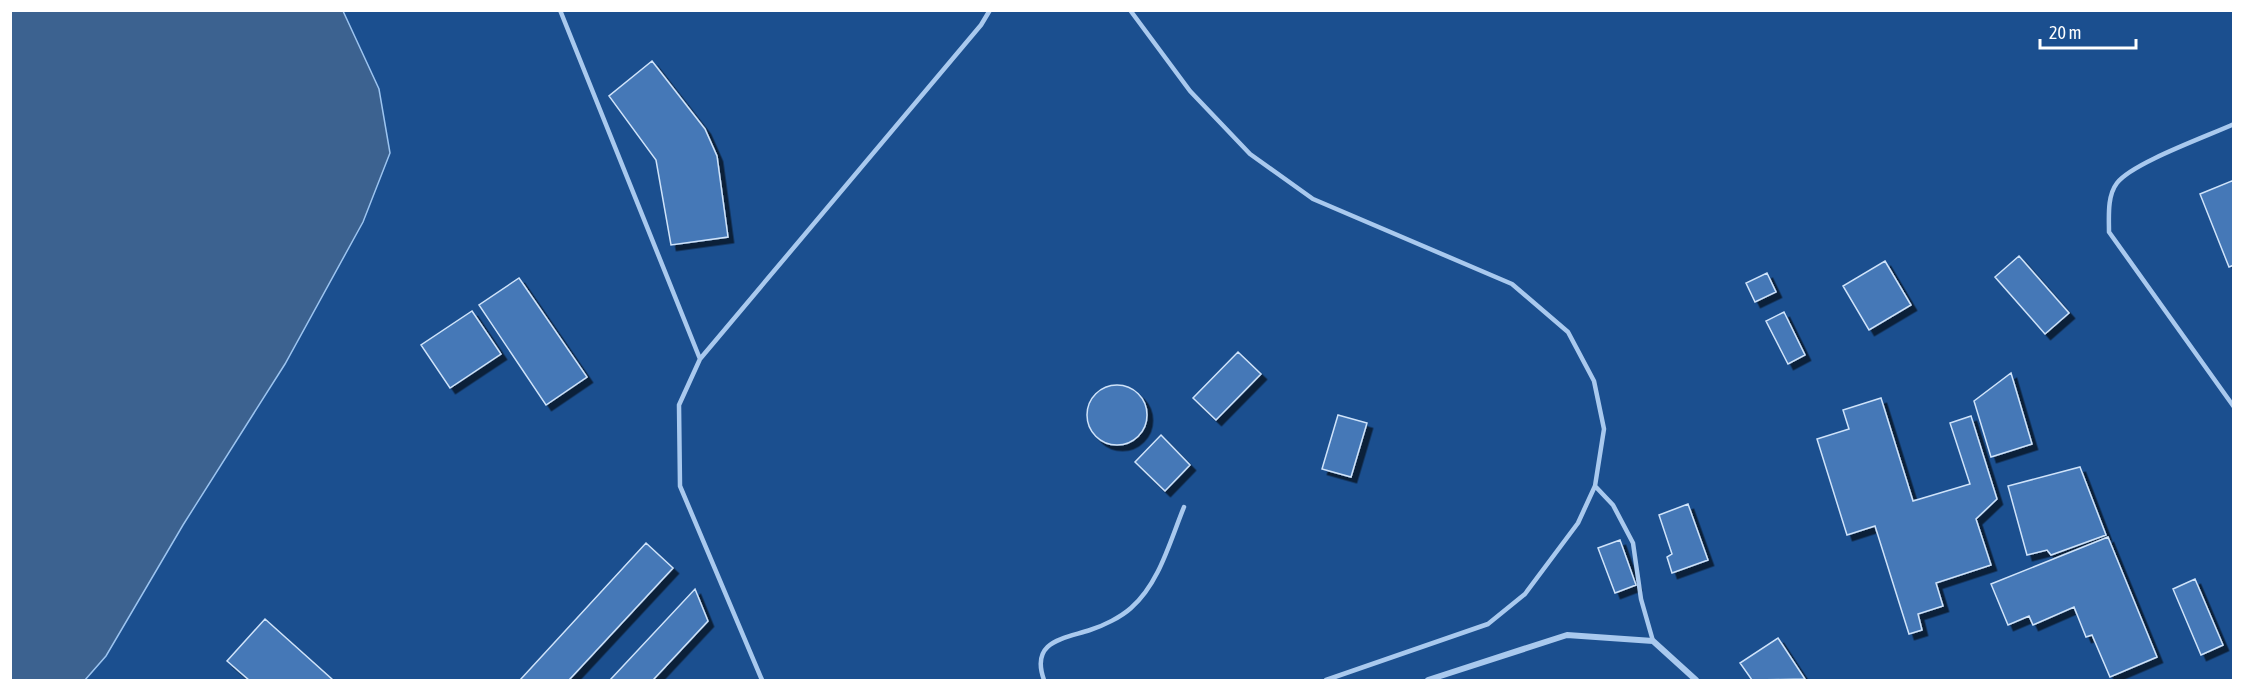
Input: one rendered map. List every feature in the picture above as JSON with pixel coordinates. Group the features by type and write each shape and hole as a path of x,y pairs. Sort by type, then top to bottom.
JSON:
{"street":[{"path":"1428,681 1567,635 1653,641 1696,681"}],"lane":[{"path":"560,10 700,359"},
{"path":"762,681 680,486 679,405 700,359 981,25 990,10"},
{"path":"1130,10 1190,91 1250,154 1313,199 1512,284 1568,332 1594,381 1604,429 1595,486 1578,523 1525,594 1488,624 1326,681"},
{"path":"2234,124 2134,169 2117,183 2109,216 2109,232 2234,407"},
{"path":"1595,486 1613,505 1633,543 1641,599 1653,641"},
{"path":"1044,681 1041,671 1042,653 1052,641 1094,629 1131,609 1153,582 1184,507"}],"water":[{"path":"10,11 343,11 379,89 390,153 363,222 285,364 183,525 106,656 85,680 11,680"}],"building":[{"path":"652,61 705,129 717,156 728,237 671,245 656,160 609,96"},
{"path":"2234,180 2234,265 2229,267 2200,194"},
{"path":"2019,256 2069,313 2045,334 1995,277"},
{"path":"1885,261 1911,305 1869,330 1843,286"},
{"path":"1767,273 1776,292 1755,302 1746,283"},
{"path":"519,278 587,377 546,405 479,305"},
{"path":"472,311 501,354 450,388 421,345"},
{"path":"1784,312 1805,355 1788,364 1766,321"},
{"path":"1238,352 1261,374 1216,420 1193,398"},
{"path":"2011,373 2032,444 1991,457 1974,401"},
{"path":"1111,385 1123,385 1134,390 1142,398 1147,415 1145,427 1134,440 1123,445 1111,445 1100,440 1092,432 1087,421 1087,409 1092,398 1100,390"},
{"path":"1881,398 1913,501 1970,484 1950,423 1971,416 1997,499 1976,519 1991,565 1936,583 1943,606 1918,614 1922,630 1909,634 1875,526 1847,535 1817,439 1849,429 1843,410"},
{"path":"1338,415 1367,423 1351,477 1322,469"},
{"path":"1161,435 1190,465 1165,491 1135,462"},
{"path":"2080,467 2106,535 2051,555 2047,550 2027,555 2008,486"},
{"path":"1688,504 1708,560 1672,573 1667,557 1672,554 1659,515"},
{"path":"2108,537 2157,657 2110,677 2092,635 2086,637 2074,607 2033,625 2029,616 2008,625 1991,584"},
{"path":"1620,540 1636,585 1615,593 1598,548"},
{"path":"646,543 673,568 569,680 520,680"},
{"path":"2195,579 2223,645 2201,655 2173,589"},
{"path":"695,589 708,621 653,680 610,680"},
{"path":"265,619 333,680 249,680 227,661"},
{"path":"1778,638 1805,679 1752,680 1740,663"}]}
